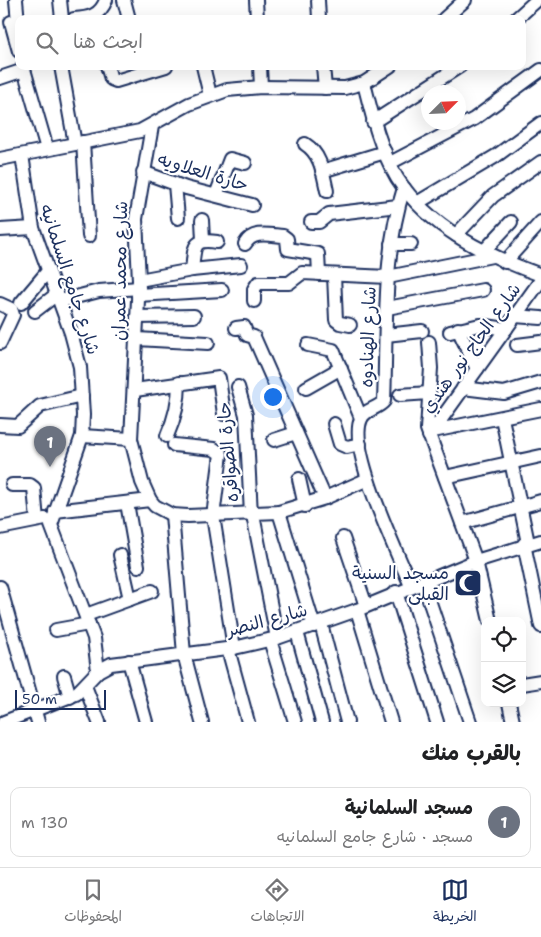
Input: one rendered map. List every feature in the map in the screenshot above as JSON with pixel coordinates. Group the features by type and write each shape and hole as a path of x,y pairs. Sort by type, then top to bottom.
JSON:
{"street":[{"path":"15,34 12,22 16,0"},
{"path":"60,0 62,15"},
{"path":"97,15 103,8 106,0"},
{"path":"124,0 129,15"},
{"path":"256,0 257,15"},
{"path":"318,0 319,15"},
{"path":"448,15 463,0"},
{"path":"520,15 537,0"},
{"path":"0,78 19,70"},
{"path":"25,70 47,149"},
{"path":"62,70 79,143 89,236"},
{"path":"108,70 111,79 120,80 145,70"},
{"path":"204,70 210,95"},
{"path":"260,70 261,87"},
{"path":"323,70 325,88"},
{"path":"0,158 140,131 210,95 235,88 345,88 364,83 384,70"},
{"path":"373,122 454,70"},
{"path":"322,171 388,158 474,119 541,70"},
{"path":"364,83 373,122 388,158 404,188 417,203 456,235 488,254 541,276"},
{"path":"417,203 496,156 541,123"},
{"name":"شارع محمد عمران","path":"132,444 139,288 135,236 143,172 152,126"},
{"path":"305,144 314,149 327,191"},
{"name":"شارع جامع السلمانيه","path":"22,155 27,204 33,228 59,297 80,367 82,436 53,515"},
{"path":"216,196 230,159 245,163"},
{"path":"456,235 493,196 541,162"},
{"name":"حارة العلاويه","path":"143,172 176,184 252,205"},
{"path":"176,184 178,218"},
{"name":"شارع الهنادوه","path":"361,418 366,412 380,406 384,401 388,277 391,244 398,206 404,188"},
{"path":"311,222 321,221 329,214 398,206"},
{"path":"202,220 203,240"},
{"path":"254,301 254,289 258,283 288,283 302,273 388,277 426,264 488,254 511,222"},
{"path":"505,262 541,222"},
{"path":"0,230 33,228"},
{"path":"245,244 249,238 257,234 283,236 287,239 288,249 318,254 319,274"},
{"path":"192,270 195,246 203,240 217,242"},
{"path":"391,244 411,244"},
{"path":"139,288 192,270 241,265"},
{"path":"21,303 48,271"},
{"path":"334,275 336,320 350,325"},
{"name":"شارع الحاج نور هندي","path":"431,434 541,280"},
{"path":"34,311 59,297 99,291 139,288 222,290"},
{"path":"387,308 483,290"},
{"path":"0,304 11,309 13,315 0,342"},
{"path":"137,317 194,316"},
{"path":"515,316 541,318"},
{"path":"477,370 454,331 480,325 506,329"},
{"path":"236,328 245,327 247,335 254,338 326,498"},
{"path":"386,335 422,331"},
{"path":"137,339 208,344"},
{"path":"429,342 430,393 426,421 476,561 489,617"},
{"path":"517,345 541,342"},
{"path":"308,345 332,349 341,368 361,418 360,444 368,479 417,584 470,722"},
{"path":"306,388 341,368"},
{"path":"135,390 219,378 224,414"},
{"path":"463,388 504,393 541,382"},
{"path":"179,384 179,402 170,440 214,449 221,454 213,516 231,648 248,722"},
{"name":"حارة الصواقره","path":"238,387 246,415 252,515 273,639 295,722"},
{"path":"400,395 430,393"},
{"path":"0,425 18,426 40,406 82,396"},
{"path":"431,434 541,408"},
{"path":"502,418 521,507 531,543 541,626"},
{"path":"334,424 340,444 347,447 360,444"},
{"path":"274,440 296,433"},
{"path":"82,436 132,444 145,491 150,500 155,506 172,515 252,515 279,512 305,506 368,479"},
{"path":"445,476 541,456"},
{"path":"299,479 305,506"},
{"path":"12,485 30,485 34,488 37,520"},
{"path":"0,528 53,515 150,500"},
{"path":"462,522 541,501"},
{"path":"127,503 138,566"},
{"path":"279,512 347,722"},
{"path":"53,515 53,533 94,638 98,671"},
{"path":"172,515 184,654 202,722"},
{"path":"343,538 390,722"},
{"name":"شارع النصر","path":"4,722 36,717 70,697 85,686 98,671 111,664 231,648 273,639 362,608 396,592 476,561 531,543"},
{"path":"120,555 130,599"},
{"path":"0,587 36,717"},
{"path":"56,630 87,620 130,599 152,591"},
{"path":"396,592 437,722"},
{"path":"297,632 322,722"},
{"path":"129,661 146,722"},
{"path":"64,676 70,697"},
{"path":"526,683 541,681"},
{"path":"85,686 99,722"},
{"path":"510,707 513,722"}],"place":[{"name":"مسجد السلمانية","path":"50,467"},
{"name":"مسجد السنية القبلى","path":"468,583"}]}
